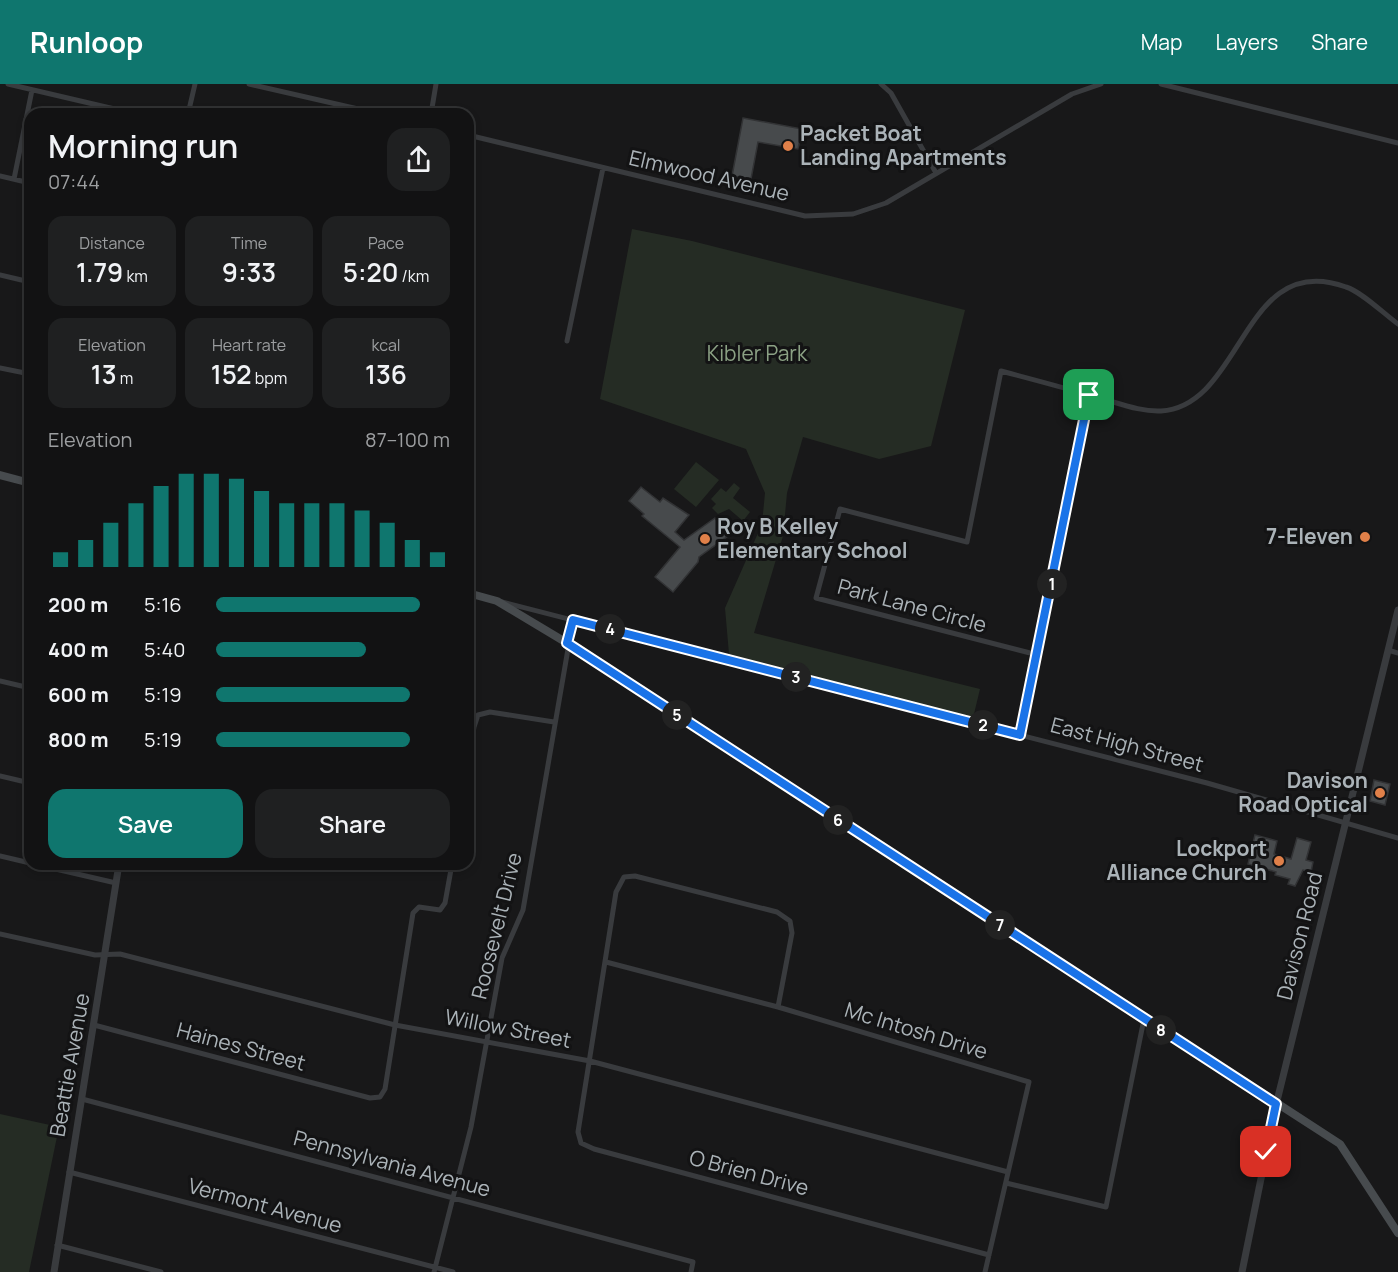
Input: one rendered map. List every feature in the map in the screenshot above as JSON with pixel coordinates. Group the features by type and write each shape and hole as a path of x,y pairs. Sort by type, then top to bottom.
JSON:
{"main road":[{"path":"0,475 24,481"},
{"path":"474,595 497,601 567,643 1340,1144 1398,1233"}],"street":[{"path":"8,84 108,108"},
{"path":"189,108 195,84"},
{"path":"249,84 355,108"},
{"path":"432,108 436,84"},
{"path":"881,84 891,93 936,173"},
{"name":"Elmwood Avenue","path":"474,136 805,216 853,214 885,203 1072,93 1101,84"},
{"path":"1161,84 1398,143"},
{"path":"28,108 32,90"},
{"path":"14,179 24,130"},
{"path":"567,341 603,168"},
{"path":"0,176 24,182"},
{"path":"0,276 24,281"},
{"name":"Park Lane Circle","path":"1038,655 816,598 840,509 967,542 1001,371 1136,408 1161,411 1192,402 1215,378 1263,306 1299,284 1321,282 1348,287 1398,324"},
{"path":"0,368 24,373"},
{"path":"1020,735 1089,395"},
{"name":"East High Street","path":"497,601 1207,783 1398,838"},
{"name":"Davison Road","path":"1242,1272 1276,1104 1398,610"},
{"name":"Roosevelt Drive","path":"434,1270 471,1127 489,1041 502,958 523,910 567,643 573,620"},
{"path":"1388,650 1398,653"},
{"path":"0,681 24,687"},
{"path":"474,727 478,715 490,712 554,722"},
{"path":"0,776 24,782"},
{"path":"0,856 24,862"},
{"path":"59,870 116,883"},
{"name":"Beattie Avenue","path":"54,1272 118,870"},
{"path":"395,1025 413,912 419,907 440,910 445,903 451,870"},
{"path":"590,1061 616,892 624,877 635,876 777,912 790,921 792,933 778,1007"},
{"name":"Willow Street","path":"0,934 95,955 120,954 395,1025 590,1061 1008,1172"},
{"name":"Mc Intosh Drive","path":"606,962 778,1007 1029,1082 985,1272"},
{"path":"1006,1183 1106,1207 1144,1019"},
{"name":"Haines Street","path":"94,1025 370,1098 380,1097 385,1089 395,1025"},
{"name":"O Brien Drive","path":"590,1061 578,1132 581,1143 594,1149 989,1255"},
{"name":"Pennsylvania Avenue","path":"82,1099 693,1262 691,1272"},
{"name":"Vermont Avenue","path":"69,1172 434,1270 453,1272"},
{"path":"57,1245 161,1272"}],"green space":[{"name":"Kibler Park","path":"632,229 692,241 965,310 931,446 879,459 803,437 787,493 783,536 754,633 980,689 973,718 729,654 725,608 762,524 765,493 746,449 600,399"},
{"path":"696,462 719,480 696,507 674,489"},
{"path":"734,483 740,488 733,498 750,512 743,521 729,509 718,514 712,508 716,504 711,499 721,488 726,492"},
{"path":"0,1114 59,1127 29,1272 0,1272"}],"building":[{"name":"Packet Boat Landing Apartments","path":"743,118 802,129 798,149 758,142 751,179 732,176"},
{"name":"Roy B Kelley Elementary School","path":"641,487 660,502 663,498 689,515 675,532 684,540 715,518 728,536 699,557 698,562 673,592 655,577 680,547 642,516 644,514 629,501"},
{"name":"Davison Road Optical","path":"1374,780 1390,784 1385,805 1370,801"},
{"name":"Lockport Alliance Church","path":"1255,835 1277,841 1274,854 1291,859 1297,838 1311,842 1306,860 1313,862 1311,872 1303,870 1295,886 1288,884 1290,879 1275,875 1276,872 1248,864"}],"place":[{"name":"Packet Boat Landing Apartments","path":"788,146"},
{"name":"7-Eleven","path":"1365,537"},
{"name":"Roy B Kelley Elementary School","path":"705,539"},
{"name":"Davison Road Optical","path":"1380,793"},
{"name":"Lockport Alliance Church","path":"1279,861"}],"route":[{"path":"1089,395 1020,735 573,620 567,643 1276,1104 1266,1152"}]}
